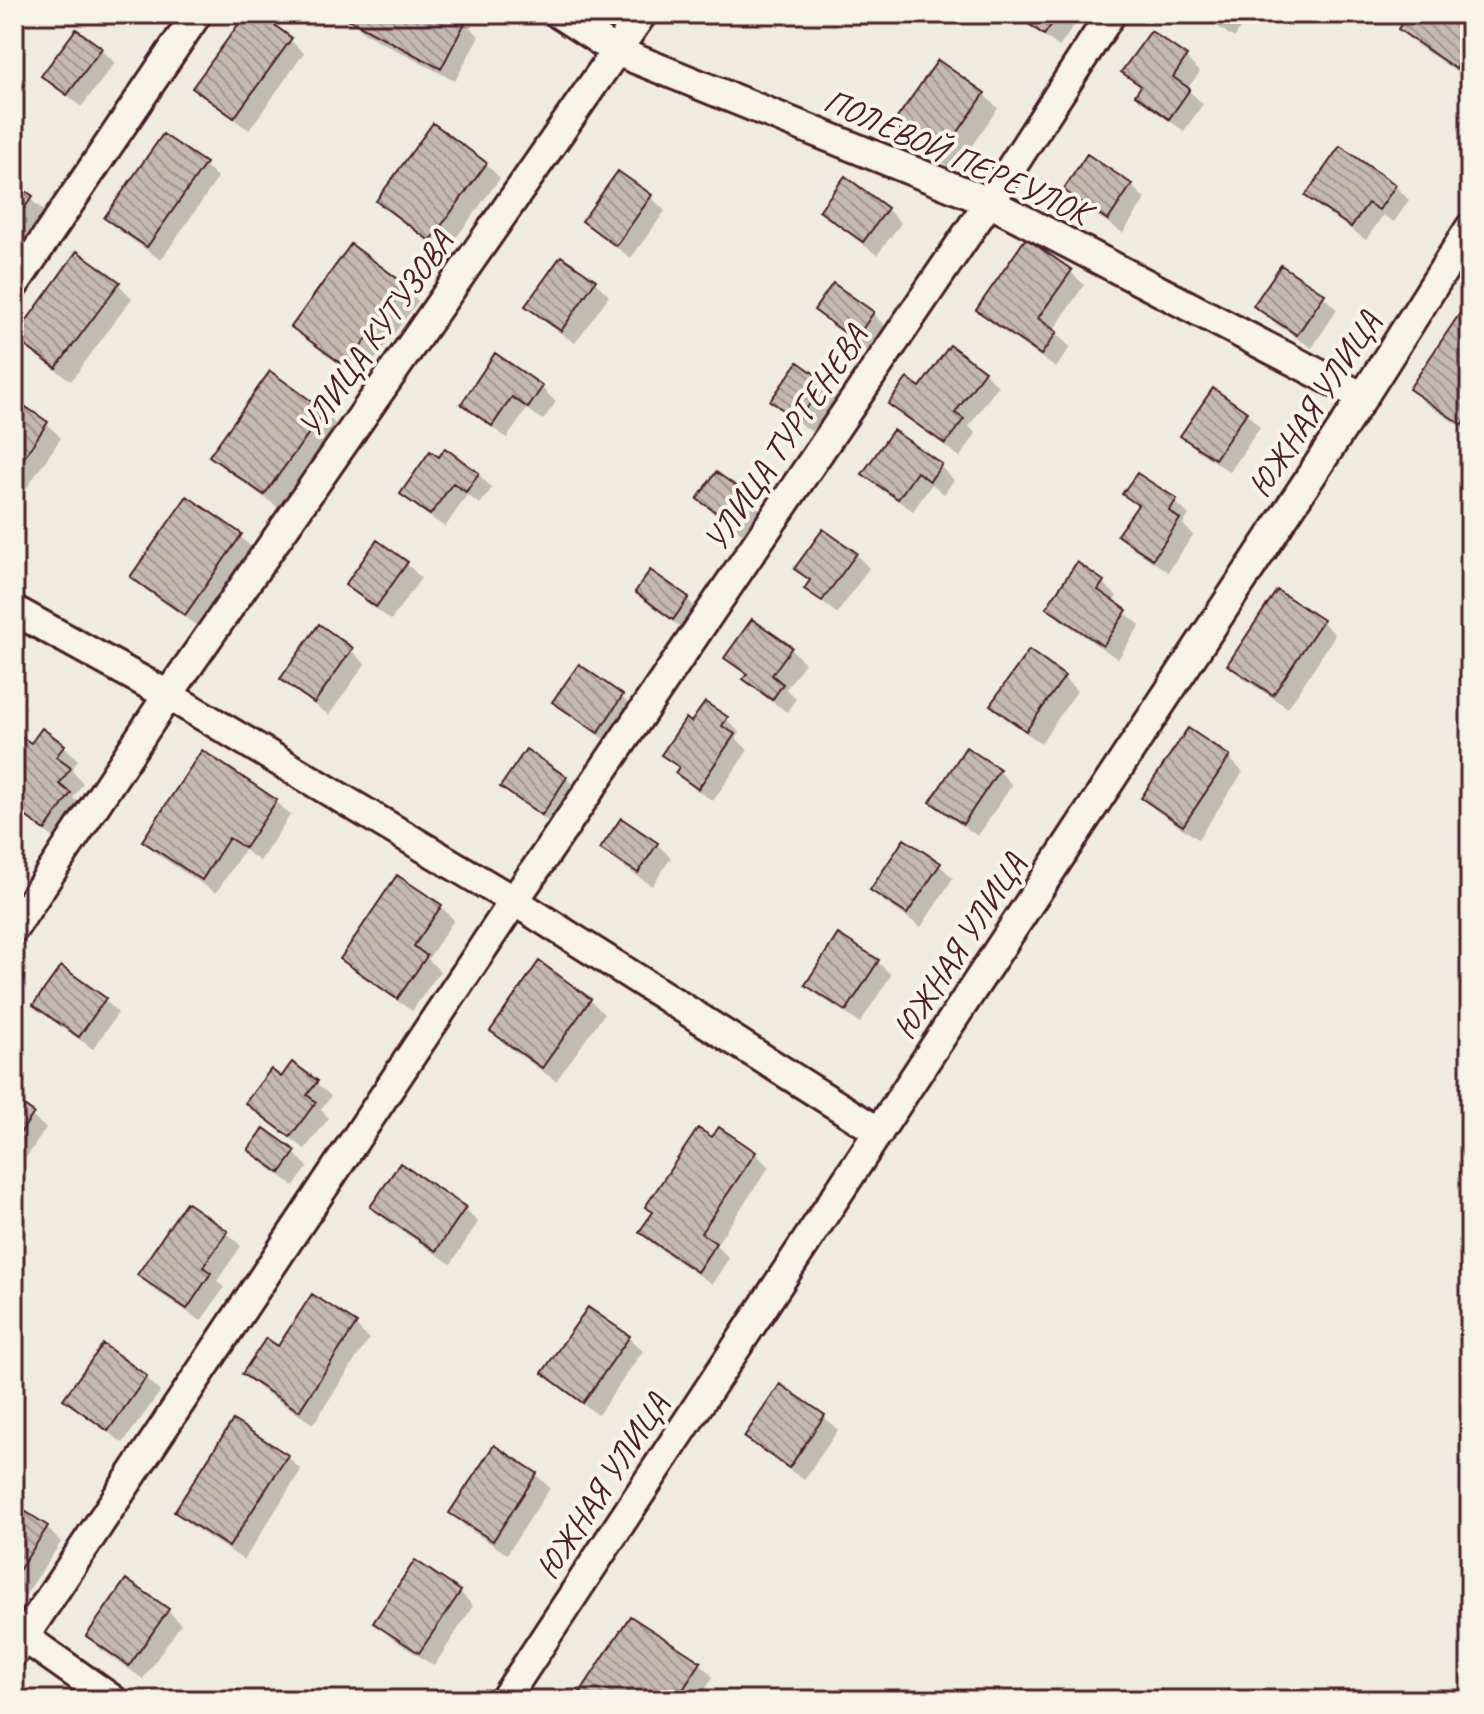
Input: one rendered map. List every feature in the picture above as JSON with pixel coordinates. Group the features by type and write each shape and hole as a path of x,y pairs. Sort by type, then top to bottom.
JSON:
{"street":[{"path":"14,285 197,14"},
{"name":"ПОЛЕВОЙ ПЕРЕУЛОК","path":"559,14 616,51 989,202 1363,397"},
{"name":"УЛИЦА КУТУЗОВА","path":"14,928 168,695 642,14"},
{"name":"УЛИЦА ТУРГЕНЕВА","path":"17,1639 989,202 1111,14"},
{"name":"ЮЖНАЯ УЛИЦА","path":"504,1700 1363,397 1470,228"},
{"path":"14,610 168,695 514,901 879,1132"},
{"path":"17,1639 113,1700"}],"building":[{"path":"246,14 259,14 292,38 234,118 192,88"},
{"path":"351,14 453,14 466,21 441,69 348,19"},
{"path":"1015,14 1059,14 1044,35"},
{"path":"1408,14 1463,14 1457,23 1470,32 1470,49 1456,69 1398,29"},
{"path":"76,29 102,48 67,95 41,76"},
{"path":"1151,31 1187,56 1173,77 1190,89 1169,119 1135,95 1141,86 1121,72"},
{"path":"938,60 985,93 940,158 892,125"},
{"path":"433,123 487,163 430,241 376,201"},
{"path":"163,134 206,163 147,247 104,218"},
{"path":"1340,146 1396,185 1379,210 1368,203 1351,227 1305,196"},
{"path":"1087,154 1132,184 1108,220 1063,190"},
{"path":"618,171 652,195 616,246 582,221"},
{"path":"845,176 888,208 863,242 819,211"},
{"path":"14,183 33,196 14,222"},
{"path":"1026,238 1072,270 1038,318 1057,332 1041,355 976,310"},
{"path":"351,244 406,285 346,367 291,327"},
{"path":"77,251 120,282 56,368 14,338"},
{"path":"561,256 596,280 561,331 525,306"},
{"path":"1281,265 1325,294 1297,335 1253,306"},
{"path":"833,283 874,312 855,340 814,310"},
{"path":"1462,310 1470,315 1470,414 1462,425 1409,389"},
{"path":"950,345 985,371 955,413 964,419 945,444 888,404 907,378 920,387"},
{"path":"495,353 543,386 528,408 512,397 492,426 461,404"},
{"path":"798,362 826,382 798,420 770,401"},
{"path":"270,371 325,411 264,495 209,456"},
{"path":"1213,388 1247,412 1215,459 1180,436"},
{"path":"14,399 48,422 14,472"},
{"path":"893,430 942,464 930,481 917,472 898,499 862,474"},
{"path":"445,448 479,473 466,492 453,483 430,515 400,494 430,451 439,457"},
{"path":"716,472 753,498 734,525 697,499"},
{"path":"1137,473 1177,499 1169,511 1180,519 1153,559 1117,535 1138,505 1122,494"},
{"path":"187,496 242,534 185,615 130,577"},
{"path":"823,529 857,553 822,601 804,589 810,580 794,569"},
{"path":"377,540 408,562 376,607 345,585"},
{"path":"1077,562 1104,581 1098,590 1127,610 1103,646 1046,608"},
{"path":"650,570 689,597 673,620 635,592"},
{"path":"1277,590 1323,620 1273,695 1227,665"},
{"path":"752,619 792,647 772,675 783,684 772,700 743,679 747,674 724,658"},
{"path":"319,624 353,648 314,703 280,679"},
{"path":"1029,650 1065,676 1026,731 990,705"},
{"path":"579,664 623,695 598,733 552,702"},
{"path":"705,702 728,717 722,726 735,734 698,789 675,773 679,767 661,755 686,718 691,722"},
{"path":"42,728 65,745 56,757 71,768 59,784 71,793 45,830 14,808 14,736 16,733 31,743"},
{"path":"1188,728 1230,756 1183,826 1141,798"},
{"path":"966,747 1000,769 963,824 930,802"},
{"path":"526,749 567,777 542,815 500,787"},
{"path":"202,750 277,800 245,848 229,838 202,880 142,841"},
{"path":"621,818 658,843 638,873 600,849"},
{"path":"904,839 941,863 907,914 870,890"},
{"path":"397,875 442,905 414,946 427,956 397,999 340,959"},
{"path":"838,934 879,960 846,1011 805,985"},
{"path":"539,961 591,999 542,1068 490,1031"},
{"path":"61,966 106,998 79,1037 33,1005"},
{"path":"292,1062 318,1081 307,1095 316,1102 290,1137 245,1103 271,1069 281,1077"},
{"path":"14,1099 34,1113 14,1142"},
{"path":"719,1127 756,1152 701,1233 716,1243 697,1272 639,1232 653,1212 645,1207 698,1128 712,1137"},
{"path":"264,1128 296,1151 280,1173 248,1150"},
{"path":"400,1163 466,1207 436,1251 370,1207"},
{"path":"186,1202 228,1231 203,1267 211,1273 187,1309 137,1275"},
{"path":"312,1294 357,1323 299,1411 242,1374 266,1338 278,1346"},
{"path":"588,1307 630,1336 583,1403 542,1373"},
{"path":"103,1344 147,1376 108,1431 63,1399"},
{"path":"780,1384 825,1415 789,1468 744,1437"},
{"path":"233,1420 288,1455 229,1547 174,1512"},
{"path":"494,1445 537,1473 493,1541 449,1513"},
{"path":"14,1504 48,1526 14,1578"},
{"path":"415,1560 461,1591 419,1653 373,1623"},
{"path":"126,1579 169,1609 129,1666 86,1636"},
{"path":"630,1616 701,1662 678,1697 666,1689 659,1700 588,1700 579,1694"}]}
